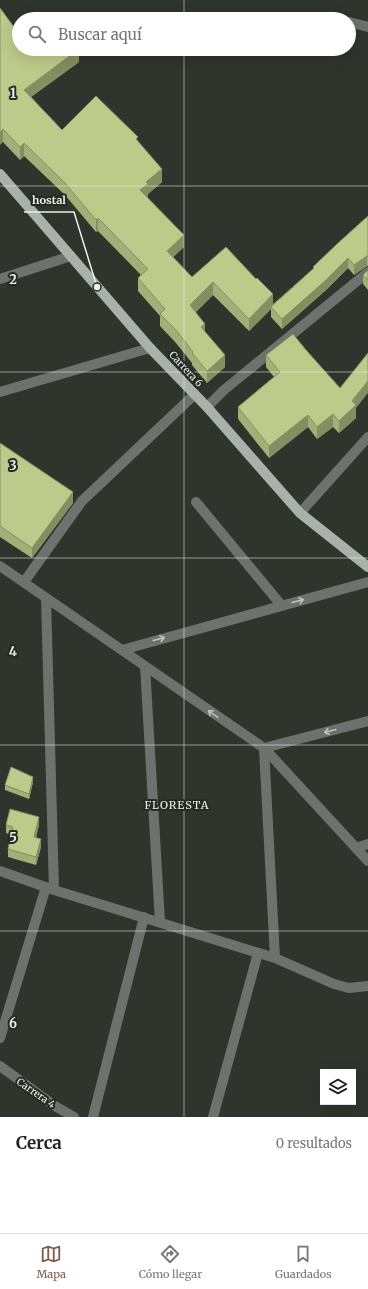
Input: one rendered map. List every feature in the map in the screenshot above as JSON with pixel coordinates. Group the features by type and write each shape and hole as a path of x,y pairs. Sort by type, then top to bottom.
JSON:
{"main road":[{"name":"Carrera 6","path":"0,174 150,348 207,407 300,513 368,567"}],"street":[{"path":"356,24 368,27"},
{"path":"0,279 71,256"},
{"path":"207,407 224,390 368,272"},
{"path":"0,392 150,348"},
{"path":"24,582 79,499 194,395"},
{"path":"300,513 368,437"},
{"path":"196,502 282,606"},
{"path":"1,568 24,582 264,748 368,861"},
{"path":"122,650 368,582"},
{"path":"0,1038 50,888 46,598"},
{"path":"145,666 160,922"},
{"path":"264,748 368,721"},
{"path":"264,748 275,958"},
{"path":"356,848 368,844"},
{"path":"0,871 50,888 258,952 334,984 349,988 368,986"},
{"path":"93,1117 144,917"},
{"path":"213,1117 258,952"},
{"name":"Carrera 4","path":"0,1066 55,1106 74,1117"},
{"path":"55,1106 61,1117"}],"building":[{"path":"0,8 12,24 12,56 70,56 24,90 62,130 96,96 138,137 136,139 162,169 146,182 148,184 140,190 184,235 167,251 192,277 226,247 256,279 257,278 273,294 249,319 213,282 190,305 205,324 201,327 225,355 207,371 176,330 160,314 165,309 138,278 148,269 98,218 96,220 65,183 24,143 20,147 3,129 0,133"},
{"path":"368,216 368,256 354,265 348,258 326,280 282,319 271,307"},
{"path":"368,270 368,280 363,275"},
{"path":"293,334 340,388 368,353 368,381 352,401 356,405 339,421 333,414 317,427 308,415 269,446 238,407 280,372 266,355"},
{"path":"0,443 73,492 32,548 0,526"},
{"path":"11,767 33,777 29,794 5,785"},
{"path":"10,809 39,817 34,837 41,839 36,857 8,849 13,827 6,825"}],"place":[{"name":"hostal","path":"97,287"}],"district":[{"name":"FLORESTA","path":"177,805"}]}
